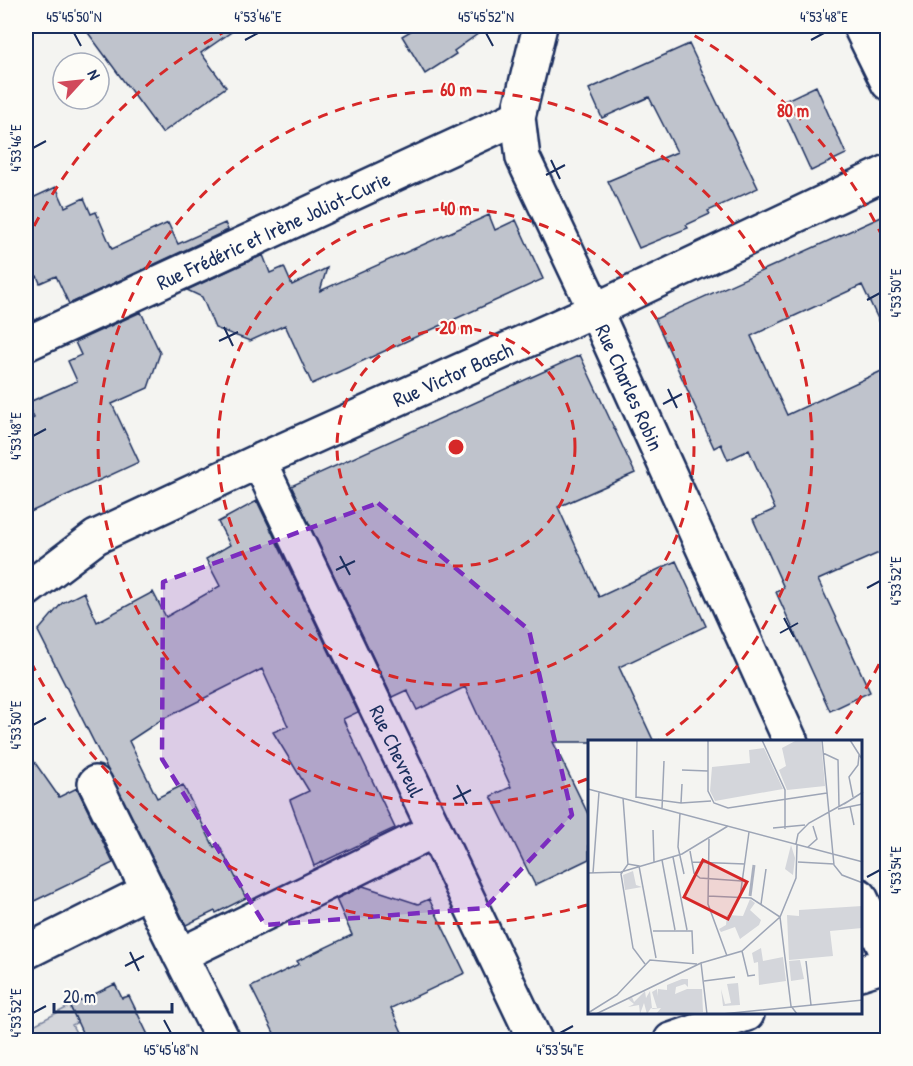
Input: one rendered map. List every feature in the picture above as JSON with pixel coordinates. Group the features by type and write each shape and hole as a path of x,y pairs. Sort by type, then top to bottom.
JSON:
{"street":[{"name":"Rue Charles Robin","path":"540,26 518,117 523,158 595,310 790,740"},
{"path":"861,26 888,83"},
{"name":"Rue Frédéric et Irène Joliot-Curie","path":"26,344 518,117"},
{"name":"Rue Victor Basch","path":"26,590 96,537 595,310 888,172"},
{"name":"Rue Chevreul","path":"259,461 535,1041"},
{"path":"95,783 223,1041"},
{"path":"180,955 435,830"},
{"path":"26,952 148,891"},
{"path":"862,898 888,955"},
{"path":"862,974 888,964"},
{"path":"671,1041 744,1015"}],"highlighted area":[{"path":"378,503 529,630 572,815 485,908 265,925 162,759 163,582"}],"shaded area":[{"path":"70,1006 78,1022 72,1025 80,1040 26,1040 26,1029"}],"building":[{"path":"83,26 240,26 201,53 226,87 162,133 111,64 111,51 101,51"},
{"path":"419,26 489,26 454,51 456,54 425,74 402,36"},
{"path":"689,44 758,188 708,211 710,214 686,225 688,228 639,248 608,181 677,152 649,97 602,118 589,89"},
{"path":"816,86 846,154 811,171 780,103"},
{"path":"56,187 65,207 84,198 91,214 96,212 112,249 168,223 178,244 225,223 228,230 69,304 56,276 40,283 37,276 26,282 26,201"},
{"path":"888,214 888,340 862,285 751,336 787,415 888,368 888,549 818,580 870,692 830,711 776,592 784,588 753,519 775,509 749,450 728,460 721,444 714,448 655,319"},
{"path":"489,215 495,230 516,220 543,279 312,384 285,325 250,341 215,328 202,297 187,290 263,255 270,273 284,267 292,285 327,268 320,291"},
{"path":"141,312 160,353 148,388 112,404 139,462 26,514 26,422 34,418 27,403 77,381 68,361 81,355 75,342"},
{"path":"580,355 635,473 558,507 599,597 676,561 706,626 619,667 653,740 553,742 588,814 588,859 535,885 491,796 511,787 465,687 417,710 407,690 392,697 291,486"},
{"path":"257,501 358,712 343,719 395,828 314,866 290,800 309,791 273,732 288,726 262,669 161,720 129,741 157,798 183,785 214,847 219,845 246,898 186,925 38,631 62,603 84,592 97,622 153,592 166,617 220,586 206,559 230,545 218,522"},
{"path":"26,750 59,797 77,788 113,863 26,905"},
{"path":"363,886 418,904 429,899 465,973 391,1008 406,1041 278,1041 251,987 299,964 297,961 352,935 336,899"},
{"path":"115,984 122,998 129,996 151,1041 86,1041 70,1006"}]}
